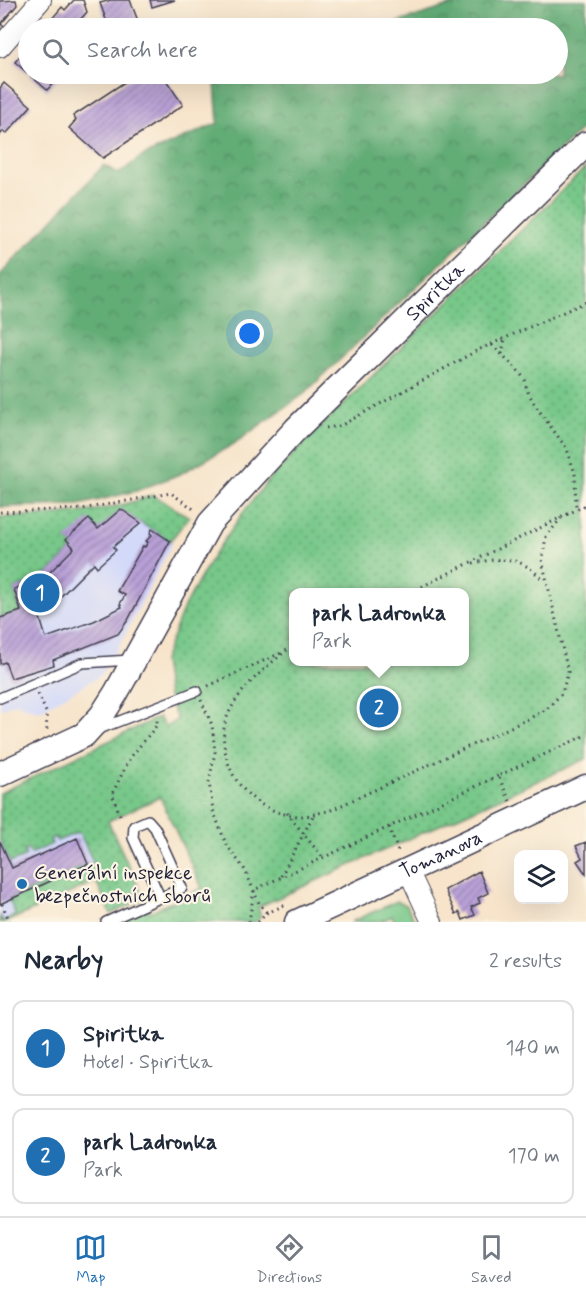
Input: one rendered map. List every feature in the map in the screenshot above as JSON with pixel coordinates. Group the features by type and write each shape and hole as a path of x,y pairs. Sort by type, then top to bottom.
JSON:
{"street":[{"path":"25,18 41,0"},
{"path":"0,47 18,26"},
{"name":"Spiritka","path":"84,735 102,715 210,523 296,429 586,144"},
{"path":"0,774 84,735"},
{"name":"Tomanova","path":"297,922 586,787"},
{"path":"408,870 432,922"}],"lane":[{"path":"0,698 82,663 133,660"},
{"path":"84,735 140,711 155,708 197,691"},
{"path":"106,922 182,888 156,828 148,820 134,826 133,838 160,897"}],"path":[{"path":"296,429 310,431 340,426 491,344 586,302"},
{"path":"502,354 506,338"},
{"path":"491,344 525,380 530,396 567,449 575,474 576,510"},
{"path":"0,513 82,509 171,493 210,523"},
{"path":"419,588 586,505"},
{"path":"287,650 259,673 236,699 225,724 224,738 230,771 248,796 271,810 302,816 329,811 547,709 562,693 568,672 566,656 545,583 542,560 546,537 561,518"},
{"path":"466,564 502,557 529,565 545,583"},
{"path":"267,914 245,870 226,844 213,810 209,782 215,752 212,725 197,691 287,650"},
{"path":"34,684 46,712"},
{"path":"120,815 112,794 130,758 157,725 155,708"},
{"path":"254,890 586,735"},
{"path":"213,737 224,738"},
{"path":"498,776 518,818"},
{"path":"287,813 323,858"},
{"path":"280,878 314,814"},
{"path":"249,922 254,890"},
{"path":"2,904 10,922"}],"shaded area":[{"path":"121,509 173,542 118,648 100,676 39,711 15,703 0,709 0,618 21,611 14,589 42,580 74,549 66,539"},
{"name":"Generální inspekce bezpečnostních sborů","path":"79,831 94,865 88,864 10,900 16,915 2,921 0,916 0,841 10,863 26,856 24,851 29,849 31,853 52,843 50,839 55,837 57,841"}],"green space":[{"path":"468,0 586,0 586,125 304,394 232,445 180,474 136,491 79,505 0,507 0,275 104,165 118,174 141,157 218,123 215,84 568,84 568,18 411,18"},
{"path":"586,167 586,759 258,907 261,917 255,922 115,922 147,906 150,912 202,888 160,797 108,821 144,899 111,914 96,881 7,922 0,922 0,916 3,921 16,915 9,900 88,864 94,864 79,832 57,841 54,837 50,839 52,844 31,854 28,849 24,851 26,856 10,863 0,841 0,793 159,717 165,727 177,720 168,696 163,661 184,607 213,556 271,477"},
{"path":"153,495 189,517 170,541 141,523 98,529 66,539 74,548 42,580 14,589 21,611 0,618 0,517 58,515 97,510"},
{"path":"397,901 407,906 415,922 395,922 392,916 382,921 351,922"}],"building":[{"path":"16,0 17,5 1,24 4,27 0,31 0,1"},
{"path":"74,0 83,0 87,12 82,18 53,18 62,7 65,10"},
{"path":"111,0 130,0 137,18 105,18 100,3"},
{"path":"150,0 175,0 152,7"},
{"path":"4,83 31,106 6,134 3,131 0,135 0,88"},
{"path":"40,84 53,84 47,90"},
{"path":"122,84 169,84 183,105 103,158 69,128 76,120 73,116"},
{"path":"121,509 141,523 113,547 116,550 97,567 94,563 55,602 37,608 46,638 94,621 122,607 120,604 125,595 117,591 143,546 145,547 148,542 146,541 152,535 150,533 152,529 170,541 128,620 118,634 53,660 54,665 11,678 5,662 0,664 0,618 21,611 14,589 42,580 74,548 66,539 89,519 98,529"},
{"name":"Generální inspekce bezpečnostních sborů","path":"77,838 88,864 0,904 0,841 12,868"},
{"path":"586,842 586,874 577,861 582,858 576,846"},
{"path":"479,871 488,893 478,898 480,903 471,907 475,915 463,920 460,912 456,914 445,890"}],"place":[{"name":"Spiritka","path":"40,593"},
{"name":"park Ladronka","path":"379,708"},
{"name":"Generální inspekce bezpečnostních sborů","path":"22,884"}]}
